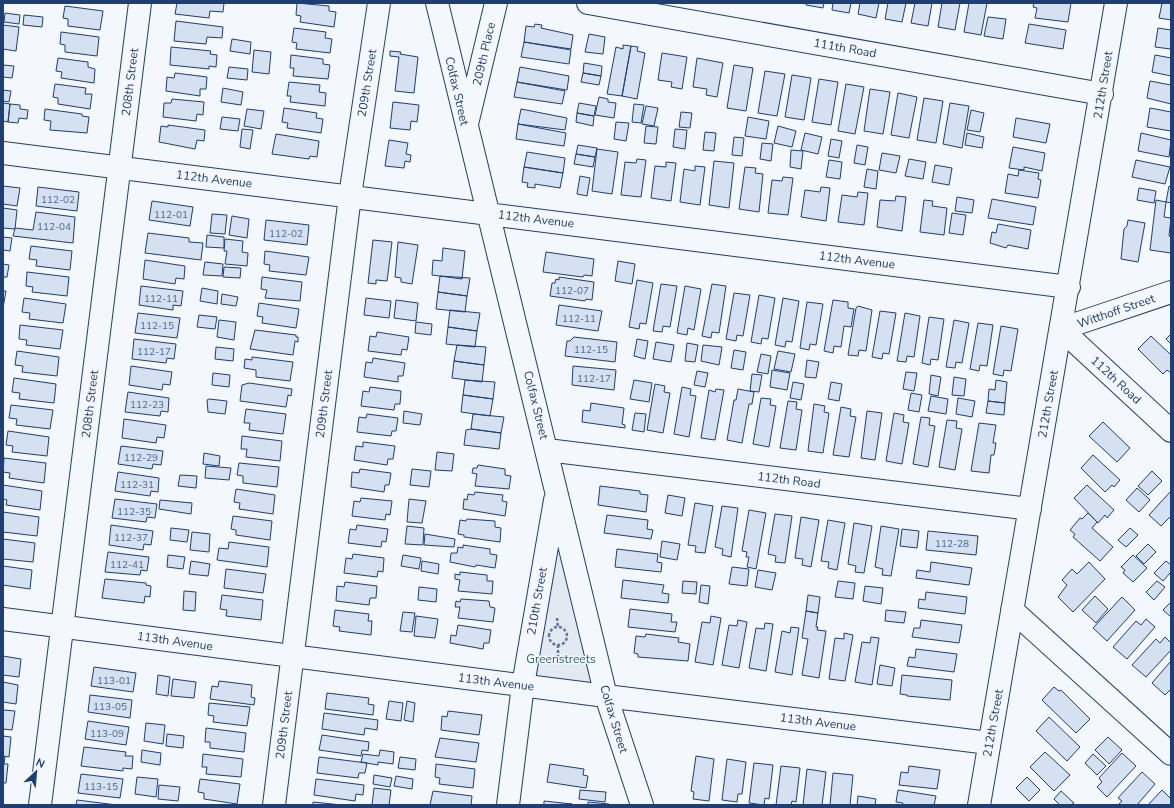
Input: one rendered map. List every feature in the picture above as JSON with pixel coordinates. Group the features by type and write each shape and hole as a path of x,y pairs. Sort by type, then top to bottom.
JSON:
{"street":[{"name":"208th Street","path":"40,805 140,3"},
{"name":"209th Street","path":"274,805 350,196 379,3"},
{"name":"Colfax Street","path":"437,3 466,129 489,213 606,696 642,805"},
{"name":"209th Place","path":"466,129 496,3"},
{"name":"111th Road","path":"588,3 1102,94"},
{"name":"212th Street","path":"979,805 1102,94 1116,3"},
{"name":"112th Avenue","path":"3,153 1068,287"},
{"name":"Witthoff Street","path":"1061,329 1171,292"},
{"name":"112th Road","path":"1061,329 1171,431"},
{"name":"112th Road","path":"547,450 1030,509"},
{"name":"210th Street","path":"508,805 522,685 556,492"},
{"path":"1012,610 1171,754"},
{"name":"113th Avenue","path":"3,619 292,657 990,743"}],"path":[{"path":"558,628 563,629 567,637 565,642 558,645 552,643 549,638 550,632 558,628"},
{"path":"558,645 558,664"}],"green space":[{"name":"Greenstreets","path":"556,533 600,692 528,683"}],"building":[{"path":"177,3 224,3 223,12 210,11 209,18 175,14"},
{"path":"297,3 329,6 329,11 336,12 334,27 300,22 301,16 296,15"},
{"path":"806,3 824,3 823,8 806,5"},
{"path":"833,3 851,3 849,13 832,10"},
{"path":"860,3 879,3 876,18 858,14"},
{"path":"888,3 906,3 902,22 885,19"},
{"path":"915,3 932,3 928,26 911,23"},
{"path":"942,3 960,3 955,30 938,27"},
{"path":"969,3 987,3 981,35 964,32"},
{"path":"1034,3 1071,3 1068,22 1035,18 1037,8 1033,7"},
{"path":"1162,3 1171,3 1171,20 1159,18"},
{"path":"65,6 103,11 100,30 68,26 68,19 63,18"},
{"path":"5,13 20,15 19,24 4,22"},
{"path":"24,15 43,17 42,27 23,25"},
{"path":"988,17 1006,19 1003,39 984,36"},
{"path":"176,21 223,27 222,38 207,37 206,44 174,41"},
{"path":"535,24 542,25 541,28 573,35 571,49 524,42 526,26 534,27"},
{"path":"1029,24 1066,30 1063,49 1025,43"},
{"path":"3,25 19,27 16,51 3,49"},
{"path":"294,28 326,32 325,38 332,39 330,53 296,49 297,43 292,42"},
{"path":"1158,28 1171,30 1171,49 1155,47"},
{"path":"61,32 99,37 97,56 65,52 65,45 60,44"},
{"path":"589,34 605,37 603,54 585,52"},
{"path":"232,39 251,42 250,54 230,51"},
{"path":"524,42 571,50 569,64 521,57"},
{"path":"623,45 631,46 622,96 607,94 616,47 623,49"},
{"path":"631,46 638,47 637,51 645,53 637,99 622,96"},
{"path":"171,47 211,51 210,54 217,55 216,67 209,66 209,69 170,65"},
{"path":"254,50 271,52 269,74 252,72"},
{"path":"390,51 401,52 400,54 418,57 414,93 395,91 399,57 390,56"},
{"path":"662,53 687,57 682,89 671,87 672,82 658,80"},
{"path":"291,55 323,59 323,64 330,65 328,79 293,76 294,68 290,68"},
{"path":"1155,55 1171,58 1171,76 1152,72"},
{"path":"58,58 88,62 88,67 95,69 94,83 61,78 62,72 56,71"},
{"path":"697,58 723,63 717,97 706,95 707,89 693,87"},
{"path":"584,63 602,66 601,76 583,73"},
{"path":"3,65 14,66 12,78 3,77"},
{"path":"734,65 753,68 746,111 727,108"},
{"path":"229,67 248,69 247,80 227,78"},
{"path":"520,67 569,76 567,90 517,82"},
{"path":"765,71 785,74 777,116 758,113"},
{"path":"175,73 207,77 206,89 200,89 200,96 166,91 167,77 174,78"},
{"path":"583,73 601,76 599,85 581,82"},
{"path":"792,75 811,78 804,120 785,117"},
{"path":"819,79 838,82 831,125 812,122"},
{"path":"1150,81 1171,85 1171,104 1147,98"},
{"path":"289,82 320,85 319,92 326,93 325,106 290,102 291,96 287,96"},
{"path":"517,82 565,91 562,104 514,97"},
{"path":"55,84 86,88 85,94 92,94 90,109 58,104 58,98 53,97"},
{"path":"846,84 864,87 855,134 838,131"},
{"path":"223,88 243,92 241,105 221,102"},
{"path":"870,89 890,92 883,134 864,131"},
{"path":"3,90 11,91 9,102 3,101"},
{"path":"898,93 917,97 909,138 891,135"},
{"path":"599,97 608,99 608,102 616,103 614,118 595,115"},
{"path":"924,98 943,101 936,143 917,140"},
{"path":"172,99 204,102 203,115 197,114 196,121 163,117 164,103 171,103"},
{"path":"393,102 419,105 417,122 411,121 410,130 390,128"},
{"path":"3,103 10,104 8,122 3,121"},
{"path":"579,103 596,106 594,116 577,113"},
{"path":"950,103 969,106 962,148 943,144"},
{"path":"10,104 20,105 20,109 28,110 27,119 19,118 18,123 8,122"},
{"path":"634,104 644,105 641,123 632,122"},
{"path":"646,106 658,108 654,126 642,124"},
{"path":"284,108 317,113 316,118 323,119 321,133 287,128 288,123 282,122"},
{"path":"1150,108 1171,112 1171,131 1147,127"},
{"path":"45,109 82,114 82,116 89,117 87,133 50,130 51,121 44,120"},
{"path":"247,109 264,111 261,129 244,126"},
{"path":"521,109 567,118 565,130 518,124"},
{"path":"971,110 984,113 980,132 967,130"},
{"path":"681,112 692,113 690,128 679,127"},
{"path":"577,113 594,116 593,126 576,122"},
{"path":"222,117 240,119 238,131 220,129"},
{"path":"748,117 769,121 766,139 745,136"},
{"path":"1016,118 1050,124 1046,143 1013,137"},
{"path":"616,122 629,123 626,141 614,139"},
{"path":"518,124 566,133 564,146 516,139"},
{"path":"168,125 205,130 204,141 197,140 195,149 159,142 161,126 168,127"},
{"path":"646,126 658,127 656,144 644,143"},
{"path":"778,126 796,131 792,147 774,143"},
{"path":"242,129 253,130 250,149 240,147"},
{"path":"675,129 687,130 685,149 673,147"},
{"path":"705,132 716,133 714,151 703,150"},
{"path":"805,133 822,137 818,154 801,150"},
{"path":"967,133 984,137 982,148 965,145"},
{"path":"1141,133 1171,140 1169,157 1138,151"},
{"path":"276,134 319,141 317,157 310,156 309,159 272,154"},
{"path":"734,137 744,138 742,156 732,155"},
{"path":"831,139 842,141 839,158 828,156"},
{"path":"389,140 408,143 406,154 411,155 410,162 405,161 404,168 385,166"},
{"path":"762,143 773,144 771,161 760,159"},
{"path":"578,145 597,148 595,157 576,154"},
{"path":"857,145 868,147 865,165 854,163"},
{"path":"1013,147 1045,153 1042,171 1024,167 1024,170 1009,168"},
{"path":"597,149 618,152 612,194 592,191"},
{"path":"791,150 803,151 801,169 790,167"},
{"path":"527,152 565,158 563,173 524,167"},
{"path":"882,153 900,156 896,173 879,170"},
{"path":"576,154 595,157 593,167 574,164"},
{"path":"637,159 646,160 641,197 621,195 625,162 636,163"},
{"path":"909,159 926,162 923,179 905,176"},
{"path":"829,160 842,162 840,179 826,177"},
{"path":"1136,160 1170,167 1165,184 1132,177"},
{"path":"714,161 734,163 729,208 709,205"},
{"path":"666,162 676,163 671,201 651,198 655,166 666,167"},
{"path":"935,165 952,168 949,185 932,182"},
{"path":"695,166 705,167 700,205 680,202 684,169 695,171"},
{"path":"524,167 563,173 560,188 535,184 535,188 527,187 528,183 522,182"},
{"path":"745,167 756,168 755,173 763,174 759,212 739,209"},
{"path":"867,169 878,171 876,189 864,187"},
{"path":"1019,170 1039,173 1038,179 1041,180 1038,198 1005,193 1008,174 1018,176"},
{"path":"580,176 590,178 587,196 577,194"},
{"path":"783,177 793,178 788,215 768,213 772,180 782,181"},
{"path":"3,186 20,188 17,206 3,204"},
{"path":"1169,186 1171,187 1171,203 1166,202"},
{"path":"38,187 79,192 77,211 36,206"},
{"path":"821,187 830,188 826,221 801,217 805,190 820,192"},
{"path":"1139,188 1156,191 1154,203 1137,200"},
{"path":"858,192 868,193 864,225 838,222 842,195 857,197"},
{"path":"896,196 906,197 902,231 877,227 880,200 895,201"},
{"path":"957,197 974,200 972,213 955,211"},
{"path":"992,199 1036,207 1033,225 988,218"},
{"path":"924,200 933,201 932,206 947,208 944,235 920,232"},
{"path":"1156,200 1166,202 1164,217 1171,218 1169,236 1171,237 1171,253 1150,250"},
{"path":"152,201 193,207 190,226 149,220"},
{"path":"3,208 17,210 15,229 3,228"},
{"path":"36,212 75,217 73,243 13,236 15,228 33,230"},
{"path":"952,213 966,215 963,235 949,233"},
{"path":"212,214 227,215 225,234 210,233"},
{"path":"232,216 249,219 247,238 229,235"},
{"path":"266,220 309,225 307,245 264,240"},
{"path":"1128,220 1145,223 1138,262 1121,259 1124,229 1127,226"},
{"path":"998,224 1031,230 1028,249 1008,245 1006,248 990,243 992,232 996,233"},
{"path":"148,233 189,238 189,242 203,243 201,260 145,253"},
{"path":"207,235 224,237 224,248 206,247"},
{"path":"3,237 12,238 10,251 3,250"},
{"path":"225,239 243,241 242,252 248,253 247,266 225,264 227,251 224,251"},
{"path":"373,240 392,242 387,281 376,280 376,284 368,283"},
{"path":"398,242 418,245 412,284 401,282 401,278 395,277"},
{"path":"31,246 72,251 70,270 36,266 37,260 29,259"},
{"path":"443,248 465,251 462,279 432,275 433,260 442,261"},
{"path":"265,251 309,257 306,275 269,271 270,265 264,264"},
{"path":"546,252 594,259 592,276 584,275 583,277 543,272"},
{"path":"145,260 185,266 184,279 176,278 175,284 143,279"},
{"path":"618,261 635,264 632,284 615,281"},
{"path":"205,262 223,264 222,276 203,275"},
{"path":"3,264 9,265 7,277 3,277"},
{"path":"224,267 241,268 240,278 223,277"},
{"path":"27,272 69,277 67,296 32,292 33,287 26,286"},
{"path":"440,276 470,278 467,296 438,292"},
{"path":"262,277 302,282 300,301 265,298 267,290 261,289"},
{"path":"559,277 594,282 592,300 586,299 585,301 550,296 552,283 555,283 556,279 559,280"},
{"path":"637,280 653,283 646,324 640,323 639,329 629,327"},
{"path":"661,284 677,286 670,327 663,326 662,332 653,331"},
{"path":"712,284 726,286 719,333 712,332 711,338 702,336"},
{"path":"141,286 183,291 181,306 173,305 173,310 139,305"},
{"path":"685,286 701,289 694,330 688,328 687,335 677,333"},
{"path":"202,288 218,291 217,304 200,301"},
{"path":"3,291 6,291 3,308"},
{"path":"438,292 467,296 465,312 436,309"},
{"path":"734,293 750,295 743,336 737,335 736,341 726,339"},
{"path":"222,294 238,297 236,306 221,304"},
{"path":"759,295 775,298 768,339 762,338 761,344 751,342"},
{"path":"24,298 66,304 63,323 29,319 30,313 22,312"},
{"path":"366,298 391,301 389,318 364,315"},
{"path":"783,298 799,301 792,342 786,341 785,347 775,345"},
{"path":"396,300 418,303 416,321 394,318"},
{"path":"833,300 848,302 848,308 854,309 851,327 844,326 841,347 834,346 833,353 824,351"},
{"path":"807,302 823,304 816,345 810,344 809,350 800,348"},
{"path":"259,303 299,309 296,328 262,323 263,317 257,316"},
{"path":"559,305 602,311 598,331 556,325"},
{"path":"858,306 872,310 866,351 859,350 858,356 848,355 856,308"},
{"path":"450,310 480,313 477,331 448,327"},
{"path":"880,311 896,313 889,354 883,353 882,359 872,357"},
{"path":"138,313 180,318 177,338 135,333"},
{"path":"905,313 920,316 914,357 907,356 906,362 897,361"},
{"path":"199,315 217,317 215,329 197,327"},
{"path":"929,317 944,319 938,360 931,359 930,365 922,363"},
{"path":"219,320 236,322 234,340 217,337"},
{"path":"954,320 969,323 962,363 956,362 955,368 946,367"},
{"path":"416,322 432,324 431,335 415,333"},
{"path":"978,323 993,325 987,366 980,365 979,371 970,369"},
{"path":"20,325 63,330 60,349 26,345 27,340 19,339"},
{"path":"1001,326 1018,329 1011,371 1004,370 1003,376 993,374"},
{"path":"448,327 477,331 475,347 446,344"},
{"path":"255,330 296,335 296,337 298,337 298,342 295,341 293,355 250,349"},
{"path":"377,332 409,337 407,350 402,349 401,355 368,351 370,336 376,337"},
{"path":"1171,334 1171,344 1166,339"},
{"path":"1151,336 1171,355 1171,373 1167,370 1163,374 1138,349"},
{"path":"574,337 617,342 615,362 565,356 567,341 570,341"},
{"path":"134,339 176,344 174,359 167,358 166,363 132,359"},
{"path":"637,339 648,341 645,359 634,356"},
{"path":"656,342 674,345 671,362 653,359"},
{"path":"687,343 698,345 695,362 685,361"},
{"path":"457,345 486,347 484,365 454,361"},
{"path":"703,345 722,347 719,365 701,361"},
{"path":"216,347 234,349 233,361 215,359"},
{"path":"734,350 746,352 743,370 731,368"},
{"path":"17,351 59,357 57,376 22,372 23,366 15,365"},
{"path":"778,351 795,354 791,372 774,369"},
{"path":"761,354 771,356 768,374 757,372"},
{"path":"252,357 293,362 290,381 256,377 256,370 244,368 245,359 252,360"},
{"path":"373,358 405,363 403,376 398,376 398,382 364,377 366,362 372,363"},
{"path":"807,360 819,362 816,378 805,377"},
{"path":"454,361 484,365 482,382 452,378"},
{"path":"131,366 172,372 170,385 163,384 162,390 129,385"},
{"path":"573,366 616,370 614,390 572,385"},
{"path":"772,370 790,373 787,390 770,387"},
{"path":"697,371 708,373 705,387 694,385"},
{"path":"906,372 917,373 914,391 903,389"},
{"path":"213,373 230,375 229,387 212,385"},
{"path":"752,374 762,375 759,392 750,391"},
{"path":"931,375 941,377 938,396 929,394"},
{"path":"954,377 966,379 964,396 952,395"},
{"path":"14,378 56,384 54,403 19,399 20,393 12,392"},
{"path":"465,380 495,382 493,399 463,395"},
{"path":"634,380 652,383 649,402 630,399"},
{"path":"996,380 1007,382 1005,403 988,401 989,389 995,390"},
{"path":"793,382 804,384 801,400 790,398"},
{"path":"831,382 842,384 839,401 828,399"},
{"path":"249,383 292,389 291,396 288,395 286,407 240,401 242,385"},
{"path":"655,384 665,386 664,392 670,393 663,433 647,430"},
{"path":"370,387 401,391 400,404 395,404 394,410 361,406 363,391 369,392"},
{"path":"682,387 691,389 690,395 696,396 689,437 674,434"},
{"path":"716,389 724,390 715,440 701,438 709,390 715,392"},
{"path":"738,389 754,392 752,404 749,404 742,443 727,440 734,400 736,400"},
{"path":"128,392 169,398 168,412 161,411 160,416 125,412"},
{"path":"911,393 922,395 919,412 908,410"},
{"path":"463,395 493,399 490,416 461,412"},
{"path":"931,396 948,399 946,414 928,411"},
{"path":"761,398 771,399 770,405 776,406 769,447 753,444"},
{"path":"958,398 975,401 972,417 956,414"},
{"path":"207,400 227,401 225,414 208,412"},
{"path":"788,401 797,402 796,409 802,410 796,450 780,448"},
{"path":"988,401 1005,403 1004,415 986,413"},
{"path":"591,403 624,408 622,424 625,425 625,428 582,422 583,410 590,411"},
{"path":"814,404 825,406 824,412 829,413 823,453 808,451"},
{"path":"11,405 53,410 50,429 16,425 17,419 9,418"},
{"path":"841,407 851,409 850,416 856,417 849,457 833,455"},
{"path":"246,409 286,414 283,434 249,430 250,423 244,423"},
{"path":"404,411 422,414 420,425 403,423"},
{"path":"867,411 882,413 875,460 861,458"},
{"path":"635,413 646,414 644,432 632,430"},
{"path":"894,413 904,415 903,422 909,423 902,464 886,461"},
{"path":"367,414 398,418 396,431 392,431 391,436 357,432 359,417 366,418"},
{"path":"473,414 504,417 501,433 471,429"},
{"path":"921,417 930,418 929,425 935,426 928,467 913,464"},
{"path":"124,419 166,425 164,438 157,437 156,443 122,438"},
{"path":"947,420 957,421 956,428 962,429 955,470 939,467"},
{"path":"1103,422 1130,448 1117,462 1089,436"},
{"path":"979,423 996,425 993,443 996,443 994,455 991,455 989,473 971,471"},
{"path":"471,429 501,433 499,449 464,445 466,430"},
{"path":"8,431 49,437 47,456 12,452 13,446 6,445"},
{"path":"242,436 282,441 280,461 246,457 247,449 241,449"},
{"path":"363,442 395,446 393,459 388,459 387,465 354,460 356,446 363,447"},
{"path":"121,446 163,451 161,465 153,464 152,469 118,464"},
{"path":"437,452 454,454 452,471 435,470"},
{"path":"204,453 220,456 219,466 203,464"},
{"path":"1093,455 1120,480 1114,487 1112,485 1105,492 1081,468"},
{"path":"4,458 46,463 44,483 9,478 10,473 3,472"},
{"path":"239,463 279,467 277,487 243,483 243,476 237,475"},
{"path":"478,465 505,469 505,475 511,476 509,489 475,486 477,474 472,473 473,468 477,468"},
{"path":"206,466 231,468 229,480 205,478"},
{"path":"360,469 391,473 389,485 385,485 384,492 351,487 352,472 359,473"},
{"path":"412,469 431,471 429,487 410,485"},
{"path":"1152,471 1162,481 1148,495 1138,486"},
{"path":"118,472 159,478 158,492 151,491 150,496 115,491"},
{"path":"180,475 197,476 196,488 178,486"},
{"path":"3,485 42,491 40,510 6,505 7,500 3,499"},
{"path":"1087,485 1114,510 1107,518 1105,515 1098,523 1074,498"},
{"path":"600,486 640,491 640,494 648,495 646,512 598,505"},
{"path":"1137,488 1150,500 1139,512 1126,500"},
{"path":"236,489 275,495 273,514 239,509 240,503 234,502"},
{"path":"1171,491 1171,516 1161,526 1149,515"},
{"path":"475,492 503,495 502,501 507,502 505,516 463,509 464,499 467,500 468,494 474,495"},
{"path":"668,495 685,498 682,516 665,513"},
{"path":"361,498 392,501 390,515 386,514 385,520 352,516 354,501 360,502"},
{"path":"115,499 157,504 155,518 147,517 146,522 112,518"},
{"path":"409,499 426,501 422,523 407,522"},
{"path":"160,500 192,503 191,514 159,509"},
{"path":"695,503 713,506 705,553 695,552 696,546 688,545"},
{"path":"722,506 738,508 731,557 722,555 723,549 715,547"},
{"path":"749,510 766,513 756,569 747,567 749,557 746,557 747,552 742,551"},
{"path":"3,512 39,517 37,536 3,532"},
{"path":"1088,513 1097,522 1092,528 1113,547 1100,561 1073,537 1075,534 1070,530 1080,518 1082,519"},
{"path":"775,514 792,516 785,563 775,562 776,556 768,554"},
{"path":"607,515 648,520 647,529 653,530 651,539 604,533"},
{"path":"233,516 272,521 270,540 236,535 236,530 231,529"},
{"path":"801,517 819,520 811,567 802,565 803,559 795,558"},
{"path":"467,519 495,521 495,527 501,528 500,542 464,537 464,535 458,534 460,520 466,521"},
{"path":"828,520 845,523 837,570 828,568 829,562 821,561"},
{"path":"854,523 872,526 864,573 855,572 856,566 848,564"},
{"path":"111,525 153,531 151,545 144,544 143,550 109,545"},
{"path":"357,525 388,529 386,542 382,541 381,547 348,543 350,529 356,530"},
{"path":"407,526 424,528 423,545 405,544"},
{"path":"881,526 899,529 891,576 882,575 883,569 875,567"},
{"path":"171,528 189,530 187,542 170,540"},
{"path":"1130,528 1138,535 1126,547 1118,540"},
{"path":"902,529 919,531 917,548 900,546"},
{"path":"928,531 978,536 976,555 926,550"},
{"path":"192,532 210,534 209,552 190,550"},
{"path":"425,534 455,539 454,547 424,545"},
{"path":"3,539 35,543 33,562 3,559"},
{"path":"662,541 680,544 677,560 660,557"},
{"path":"229,542 269,547 267,567 217,560 219,548 228,549"},
{"path":"1148,544 1156,552 1144,564 1136,556"},
{"path":"463,545 490,549 490,554 497,555 495,568 476,565 475,567 450,562 451,553 457,553 458,547 463,548"},
{"path":"617,549 658,554 657,562 662,563 661,572 615,567"},
{"path":"108,552 149,557 147,571 141,570 140,575 105,572"},
{"path":"353,554 384,558 383,572 378,571 377,577 344,573 346,558 352,559"},
{"path":"168,555 185,557 183,569 167,567"},
{"path":"403,555 421,558 419,569 401,566"},
{"path":"1133,555 1147,568 1133,582 1123,573 1125,570 1121,567"},
{"path":"191,561 210,564 208,576 189,574"},
{"path":"422,561 439,564 438,574 421,571"},
{"path":"1166,561 1171,565 1171,572 1163,581 1154,573"},
{"path":"931,562 972,568 969,585 916,578 917,570 930,572"},
{"path":"1089,562 1105,579 1073,612 1058,597 1067,585 1062,580 1072,569 1077,574"},
{"path":"3,566 32,570 30,589 3,585"},
{"path":"732,567 749,569 747,586 729,584"},
{"path":"226,569 266,574 263,593 224,588"},
{"path":"758,570 776,573 772,590 755,587"},
{"path":"460,572 487,575 487,581 493,581 492,594 458,591 460,580 455,579 455,574 460,575"},
{"path":"105,579 146,583 146,585 151,586 150,597 145,596 144,603 102,598"},
{"path":"623,580 664,585 662,593 669,594 668,603 621,598"},
{"path":"683,581 697,582 696,594 682,593"},
{"path":"838,581 855,583 853,599 835,597"},
{"path":"1157,581 1165,587 1154,600 1146,592"},
{"path":"345,582 377,586 376,598 370,598 369,605 336,601 337,586 344,587"},
{"path":"701,585 710,586 708,604 699,602"},
{"path":"865,586 883,588 881,604 863,601"},
{"path":"419,587 437,589 436,602 418,600"},
{"path":"184,591 196,592 195,611 183,610"},
{"path":"926,592 967,597 965,614 918,608 919,599 925,600"},
{"path":"222,595 263,600 261,620 226,616 227,610 220,609"},
{"path":"808,595 820,597 818,613 806,611"},
{"path":"1095,596 1108,609 1096,623 1082,610"},
{"path":"1122,597 1135,610 1107,641 1093,628"},
{"path":"461,599 489,601 490,607 495,608 493,622 458,618 460,607 455,607 456,601 460,602"},
{"path":"1171,602 1171,617 1163,610"},
{"path":"630,609 672,614 671,622 677,622 675,632 628,627"},
{"path":"335,610 369,614 368,621 372,621 371,635 339,631 340,627 333,626"},
{"path":"886,610 906,612 904,623 885,621"},
{"path":"806,611 818,613 817,630 826,631 819,678 802,675 808,639 802,638"},
{"path":"403,612 415,613 412,632 400,631"},
{"path":"416,616 438,619 435,638 414,636"},
{"path":"711,616 721,618 713,665 695,662 702,622 710,623"},
{"path":"1146,619 1155,627 1127,659 1113,647 1136,621 1141,625"},
{"path":"738,620 747,622 739,668 722,665 729,625 737,626"},
{"path":"921,620 962,625 959,643 912,637 914,628 920,628"},
{"path":"765,623 773,624 766,671 749,668 756,628 764,629"},
{"path":"458,625 491,630 489,643 484,643 483,649 450,643 451,635 456,636"},
{"path":"791,627 799,628 792,675 775,672 782,631 790,633"},
{"path":"844,633 853,635 845,681 829,679 835,638 844,639"},
{"path":"646,634 679,638 678,642 690,644 688,661 638,657 638,654 634,653 636,636 645,637"},
{"path":"871,637 879,638 872,685 855,682 862,642 870,643"},
{"path":"1165,637 1171,643 1171,650 1146,677 1132,665 1156,639 1160,643"},
{"path":"916,649 957,654 954,672 907,666 909,657 915,658"},
{"path":"3,656 21,659 19,677 3,675"},
{"path":"1171,661 1171,689 1165,695 1152,683"},
{"path":"880,665 895,668 892,686 877,684"},
{"path":"94,667 136,673 133,692 91,686"},
{"path":"158,675 170,677 168,696 156,694"},
{"path":"902,675 952,680 950,700 900,694"},
{"path":"173,679 196,682 194,698 171,696"},
{"path":"219,681 252,685 251,697 255,698 254,705 210,699 212,686 218,687"},
{"path":"3,682 18,685 16,704 3,702"},
{"path":"1054,687 1059,691 1061,690 1090,719 1076,733 1042,700"},
{"path":"327,693 369,698 368,704 374,705 373,715 325,709"},
{"path":"90,695 132,700 130,718 88,712"},
{"path":"389,701 403,703 401,721 386,719"},
{"path":"407,701 415,703 413,722 404,720"},
{"path":"209,703 250,707 247,726 213,722 214,716 208,715"},
{"path":"3,710 15,711 12,730 3,729"},
{"path":"448,711 482,715 479,735 441,730 442,716 447,717"},
{"path":"324,713 378,720 377,730 365,728 364,735 322,729"},
{"path":"1049,717 1080,747 1067,761 1036,731"},
{"path":"88,721 129,727 126,745 85,739"},
{"path":"146,723 165,725 163,744 144,741"},
{"path":"206,728 246,733 244,752 210,748 210,742 205,742"},
{"path":"167,734 184,736 183,748 166,746"},
{"path":"322,735 369,742 368,751 362,750 361,756 319,750"},
{"path":"3,736 11,737 9,757 3,756"},
{"path":"1108,737 1122,750 1109,764 1095,750"},
{"path":"440,738 479,743 476,762 435,757"},
{"path":"84,747 126,752 125,756 133,756 132,769 123,768 123,771 81,766"},
{"path":"142,750 161,753 160,765 141,762"},
{"path":"380,750 394,752 393,764 378,762 378,765 361,762 363,754 379,756"},
{"path":"1045,752 1070,775 1054,791 1030,767"},
{"path":"1122,753 1136,766 1107,797 1097,787 1102,782 1099,778"},
{"path":"203,754 243,759 241,777 206,774 207,767 202,767"},
{"path":"1093,754 1106,766 1097,775 1085,763"},
{"path":"696,756 714,759 709,801 693,799 694,792 691,791"},
{"path":"3,757 5,757 4,764 8,764 6,783 3,783"},
{"path":"319,757 367,763 365,773 359,773 358,778 317,773"},
{"path":"400,757 416,759 415,770 398,768"},
{"path":"727,759 746,762 742,794 738,794 737,802 722,800"},
{"path":"754,763 773,765 769,799 765,798 764,805 749,803"},
{"path":"436,764 475,769 473,788 439,784 440,778 435,777"},
{"path":"550,764 584,769 583,775 588,776 586,788 547,782"},
{"path":"781,766 800,768 796,802 792,801 791,805 776,805"},
{"path":"909,766 940,770 937,789 899,785 901,772 908,773"},
{"path":"807,769 826,772 822,805 803,805"},
{"path":"1142,772 1155,784 1137,805 1118,805 1122,801 1118,798"},
{"path":"833,773 853,775 850,805 830,805"},
{"path":"81,774 123,779 120,798 78,793"},
{"path":"374,775 392,778 390,787 373,784"},
{"path":"396,776 413,779 412,789 394,786"},
{"path":"137,777 158,779 156,797 135,794"},
{"path":"1027,777 1040,790 1029,801 1016,788"},
{"path":"200,779 240,784 237,804 204,799 204,793 198,792"},
{"path":"316,779 364,785 363,795 356,794 355,801 314,795"},
{"path":"159,785 180,787 178,801 158,799"},
{"path":"374,788 391,790 389,805 372,805"},
{"path":"580,790 606,792 605,802 579,799"},
{"path":"898,790 936,796 934,805 902,805 903,803 896,802"},
{"path":"1162,790 1171,799 1171,805 1148,805"},
{"path":"433,791 472,796 471,805 430,805"},
{"path":"1061,791 1074,803 1071,805 1060,805 1054,799"},
{"path":"858,796 876,799 875,805 857,805"},
{"path":"77,800 117,805 76,805"},
{"path":"544,801 572,804 544,805"},
{"path":"313,802 342,805 313,805"},
{"path":"588,802 609,804 609,805 588,805"}]}
